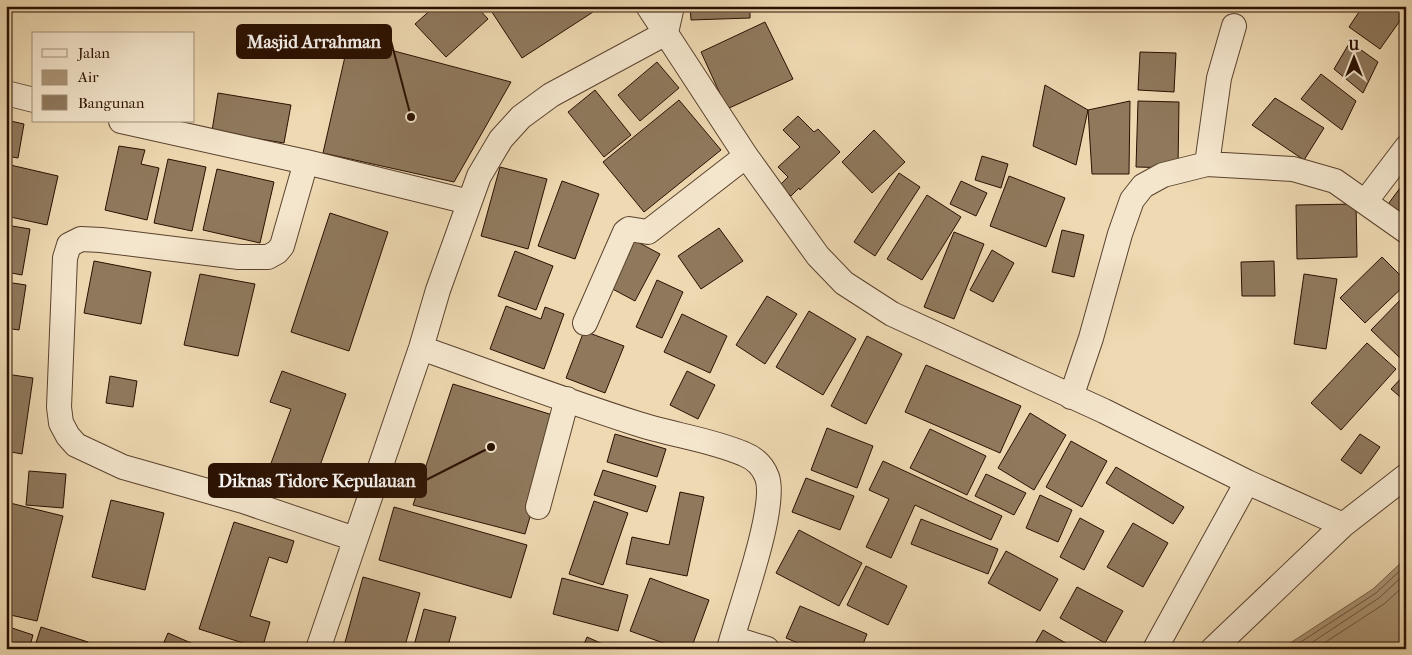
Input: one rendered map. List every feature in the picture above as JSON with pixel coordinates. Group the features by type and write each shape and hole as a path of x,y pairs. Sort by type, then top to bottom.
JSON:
{"street":[{"path":"648,6 746,156 818,256 844,283 892,314 1071,396 1247,482 1343,525"},
{"path":"318,649 421,348 438,290 479,176 501,139 521,117 551,95 666,33 672,6"},
{"path":"1207,164 1219,78 1234,26"},
{"path":"6,93 32,100"},
{"path":"126,122 306,162 469,202"},
{"path":"1365,202 1406,148"},
{"path":"585,324 625,232 629,229 648,232 746,156"},
{"path":"306,162 282,246 277,252 268,257 239,257 101,240 81,239 69,245 65,258 59,407 61,423 68,436 76,445 123,467 243,500 355,539"},
{"path":"1071,396 1091,338 1120,234 1132,200 1143,186 1163,175 1207,164 1293,169 1335,182 1406,231"},
{"path":"421,348 636,424 729,448 755,459 768,477 769,495 754,566 730,643 767,649"},
{"path":"538,507 566,399"},
{"path":"1213,649 1343,525 1406,476"},
{"path":"1155,649 1247,482"}],"water":[{"path":"1406,558 1406,649 1281,649 1373,589"}],"building":[{"path":"290,6 315,6 314,11"},
{"path":"435,6 476,6 488,19 446,57 415,24"},
{"path":"488,6 589,6 593,12 522,58"},
{"path":"690,6 750,6 750,18 691,20"},
{"path":"1363,6 1391,6 1404,15 1380,49 1349,27"},
{"path":"765,22 793,79 727,109 701,52"},
{"path":"349,39 511,82 454,182 323,153"},
{"path":"1350,42 1378,62 1363,93 1334,69"},
{"path":"1140,52 1176,53 1174,92 1138,90"},
{"path":"657,62 679,88 640,121 618,95"},
{"path":"1321,74 1356,101 1342,130 1301,99"},
{"path":"1045,85 1088,110 1076,165 1033,146"},
{"path":"595,90 631,135 604,157 568,112"},
{"path":"218,93 291,105 284,143 212,131"},
{"path":"1275,98 1324,128 1304,160 1252,125"},
{"path":"679,100 721,150 644,212 603,162"},
{"path":"1130,101 1129,174 1092,174 1088,110"},
{"path":"1138,101 1179,102 1178,168 1136,167"},
{"path":"798,116 814,132 818,129 840,152 800,190 799,188 791,196 780,185 788,177 778,167 800,147 783,130"},
{"path":"6,120 24,124 18,158 6,156"},
{"path":"874,130 905,162 872,193 842,162"},
{"path":"119,146 145,150 141,164 159,168 147,220 105,210"},
{"path":"982,156 1008,164 1001,188 975,180"},
{"path":"168,159 206,167 192,231 154,223"},
{"path":"6,164 58,176 47,225 6,216"},
{"path":"500,167 547,179 528,249 481,236"},
{"path":"217,169 274,182 260,243 203,230"},
{"path":"899,173 920,187 875,256 854,242"},
{"path":"1009,176 1065,198 1046,247 990,226"},
{"path":"1406,180 1406,227 1383,211"},
{"path":"562,181 599,194 575,259 538,246"},
{"path":"961,181 987,193 976,216 950,204"},
{"path":"927,195 961,217 922,280 887,259"},
{"path":"1356,204 1357,257 1297,259 1296,205"},
{"path":"330,213 388,232 349,351 291,332"},
{"path":"6,225 30,229 22,275 6,272"},
{"path":"719,228 743,261 701,289 678,256"},
{"path":"1062,230 1084,235 1074,277 1052,272"},
{"path":"954,232 984,244 954,319 924,307"},
{"path":"632,239 660,254 635,301 607,286"},
{"path":"992,250 1014,263 993,302 970,290"},
{"path":"515,251 553,266 536,310 498,296"},
{"path":"1382,257 1406,281 1406,284 1365,323 1340,298"},
{"path":"94,261 151,272 141,324 84,313"},
{"path":"1274,261 1275,296 1242,296 1241,262"},
{"path":"200,274 255,284 238,356 184,345"},
{"path":"1304,274 1337,279 1326,349 1294,344"},
{"path":"657,280 683,292 662,338 636,327"},
{"path":"6,282 26,285 19,330 6,328"},
{"path":"1406,294 1406,352 1400,358 1371,330"},
{"path":"767,296 797,314 765,364 736,345"},
{"path":"506,306 541,319 545,307 564,314 544,369 490,349"},
{"path":"809,311 856,339 823,395 776,367"},
{"path":"682,314 727,336 710,373 664,352"},
{"path":"584,331 624,346 605,393 566,378"},
{"path":"867,336 902,354 866,424 831,406"},
{"path":"1367,343 1396,369 1341,430 1311,403"},
{"path":"926,365 1021,406 1000,453 905,412"},
{"path":"282,371 346,394 314,482 270,466 291,409 270,402"},
{"path":"687,371 715,385 698,419 670,405"},
{"path":"1406,373 1406,402 1391,389"},
{"path":"6,374 33,378 22,454 6,451"},
{"path":"110,376 137,381 133,407 106,403"},
{"path":"453,384 559,417 525,534 413,505"},
{"path":"1030,413 1066,435 1034,490 998,468"},
{"path":"827,428 873,446 857,488 811,470"},
{"path":"930,429 986,456 967,495 910,468"},
{"path":"615,434 666,449 657,477 607,462"},
{"path":"1360,434 1380,447 1361,474 1341,460"},
{"path":"1071,441 1107,461 1082,507 1046,487"},
{"path":"883,461 1002,516 991,540 915,505 891,558 866,547 889,499 869,490"},
{"path":"1116,467 1184,507 1173,524 1106,483"},
{"path":"603,470 656,486 647,512 594,495"},
{"path":"29,471 66,474 63,508 26,505"},
{"path":"986,474 1026,493 1014,515 975,496"},
{"path":"806,478 854,496 840,530 792,512"},
{"path":"680,492 704,497 687,576 626,564 632,537 669,545"},
{"path":"1040,495 1072,510 1058,542 1026,528"},
{"path":"111,500 164,513 145,590 92,577"},
{"path":"594,501 628,513 603,585 569,574"},
{"path":"6,502 63,516 37,621 6,614"},
{"path":"394,507 527,545 511,598 379,560"},
{"path":"1080,518 1104,531 1084,570 1060,557"},
{"path":"921,519 998,549 988,574 911,544"},
{"path":"234,522 294,541 287,563 269,557 250,616 270,622 262,649 199,629"},
{"path":"1133,523 1168,543 1143,587 1107,567"},
{"path":"799,530 862,563 839,606 776,573"},
{"path":"1006,551 1058,579 1040,611 988,583"},
{"path":"866,566 907,586 888,625 847,605"},
{"path":"363,577 420,593 404,649 353,649 344,646"},
{"path":"562,578 628,595 618,631 553,614"},
{"path":"650,578 709,600 691,649 680,649 630,631"},
{"path":"1077,587 1123,611 1105,643 1060,618"},
{"path":"800,606 867,634 861,649 812,649 786,638"},
{"path":"424,609 456,617 447,649 413,649"},
{"path":"6,626 33,635 29,649 6,649"},
{"path":"41,627 88,642 86,649 34,649"},
{"path":"1043,630 1076,649 1032,649"},
{"path":"168,633 205,649 161,649"},
{"path":"587,637 614,649 582,649"}],"place":[{"name":"Masjid Arrahman","path":"411,117"},
{"name":"Diknas Tidore Kepulauan","path":"491,447"}]}
